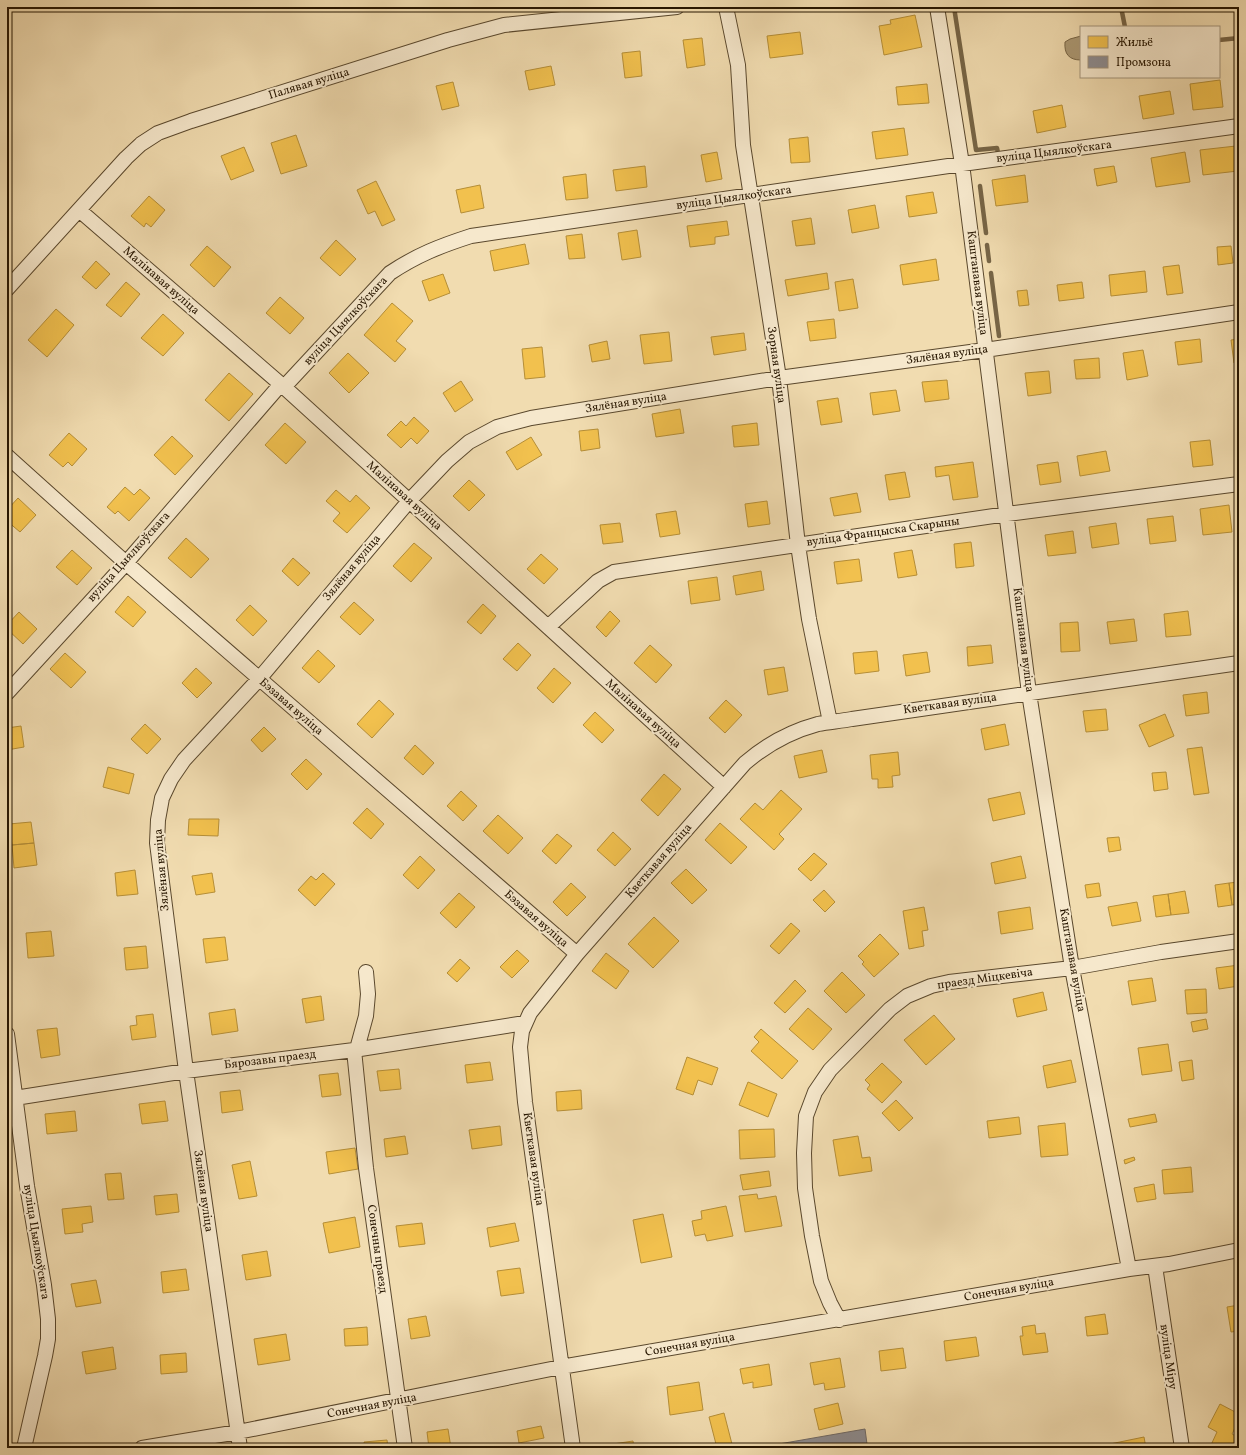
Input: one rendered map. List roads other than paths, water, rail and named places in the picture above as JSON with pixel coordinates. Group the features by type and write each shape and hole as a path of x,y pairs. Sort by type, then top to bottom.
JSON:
{"street":[{"name":"Палявая вуліца","path":"7,289 126,158 141,144 158,133 191,121 448,40 504,25 677,7"},
{"name":"Зорная вуліца","path":"726,7 738,65 744,145 779,378 798,545 809,619 830,722"},
{"name":"Каштанавая вуліца","path":"937,7 962,164 1030,693 1072,968 1128,1270"},
{"name":"вуліца Цыялкоўскага","path":"7,693 126,563 283,385 390,273 411,259 440,246 471,236 962,164 1239,126"},
{"name":"Малінавая вуліца","path":"79,210 283,385 724,787"},
{"name":"Зялёная вуліца","path":"240,1448 186,1071 157,843 158,820 162,798 171,779 184,760 259,679 409,501 447,460 469,442 497,427 531,418 779,378 985,350 1239,312"},
{"name":"Бэзавая вуліца","path":"7,456 126,563 577,954"},
{"name":"вуліца Францыска Скарыны","path":"548,627 598,581 614,572 1007,514 1239,484"},
{"name":"Кветкавая вуліца","path":"573,1448 561,1367 520,1047 522,1031 530,1013 577,954 745,763 758,752 790,735 818,724 830,722 1239,663"},
{"name":"праезд Міцкевіча","path":"838,1320 821,1281 812,1236 805,1188 804,1153 806,1116 815,1092 830,1070 876,1022 907,996 931,986 949,982 1072,968 1161,952 1239,941"},
{"name":"Сонечны праезд","path":"366,972 368,994 366,1016 356,1050 366,1168 405,1448"},
{"name":"Бярозавы праезд","path":"15,1098 186,1071 356,1050 525,1023"},
{"name":"вуліца Цыялкоўскага","path":"7,1034 27,1186 44,1285 48,1319 48,1339 45,1356 24,1448"},
{"name":"Сонечная вуліца","path":"142,1448 238,1432 561,1367 1155,1266 1239,1250"},
{"name":"вуліца Міру","path":"1155,1266 1182,1448"}],"waterway":[{"path":"954,7 976,150 997,148 998,153"},
{"path":"1121,7 1125,26"},
{"path":"1220,40 1239,38"},
{"path":"980,186 986,233"},
{"path":"987,245 989,261"},
{"path":"991,273 999,336"}]}
